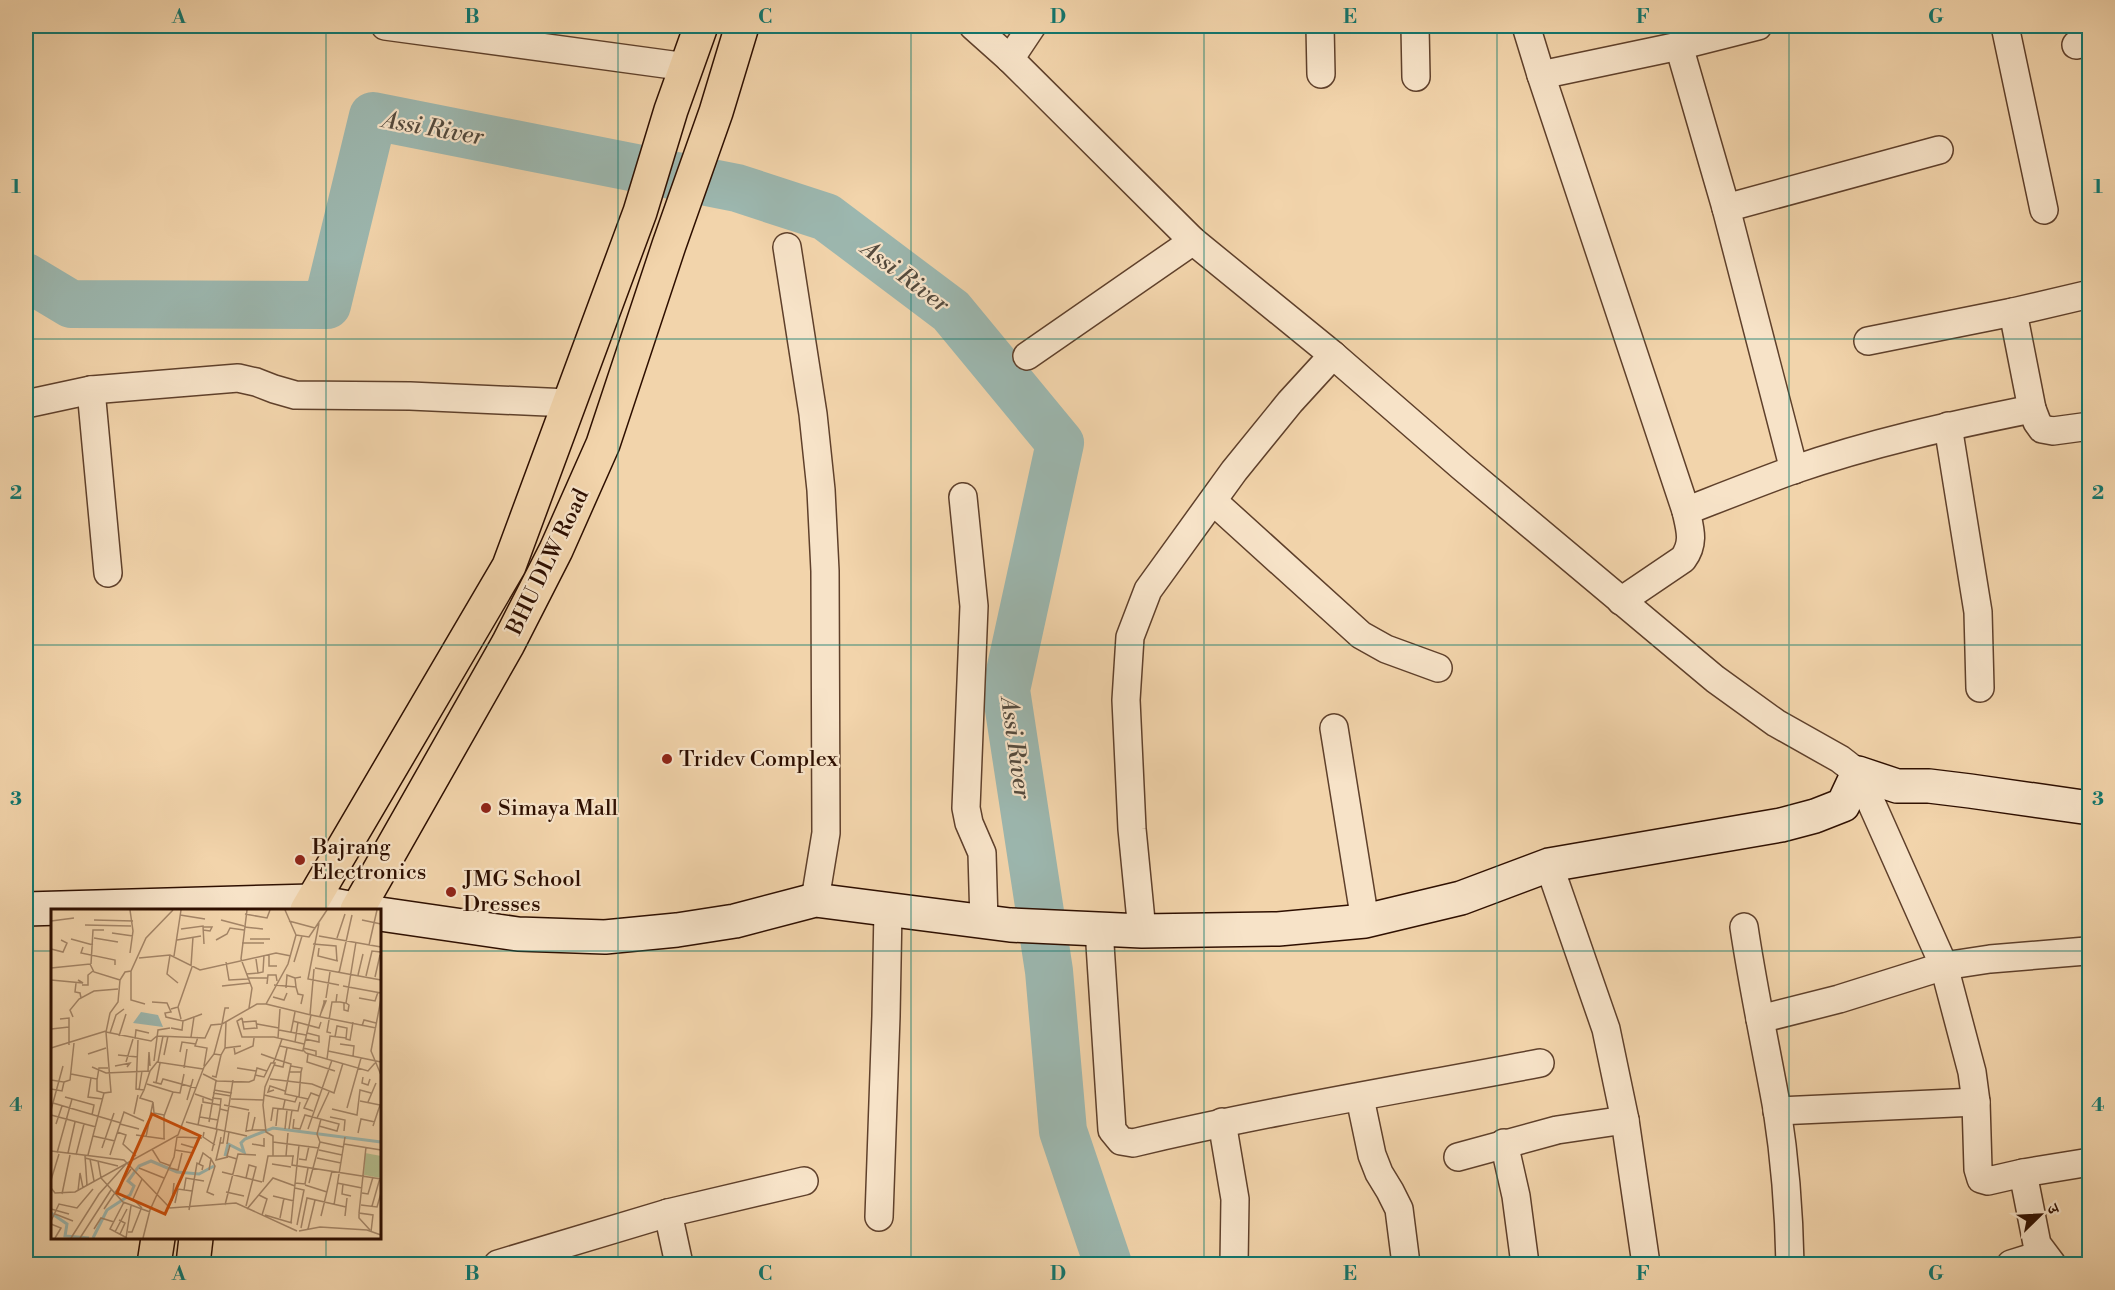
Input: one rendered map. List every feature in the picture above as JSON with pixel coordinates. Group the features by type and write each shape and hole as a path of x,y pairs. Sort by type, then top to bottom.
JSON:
{"main road":[{"name":"BHU DLW Road","path":"310,906 509,566 640,212 671,110 701,26"},
{"name":"BHU DLW Road","path":"359,909 508,644 556,550 603,444 716,112 742,26"},
{"path":"154,1264 158,1239"},
{"path":"193,1264 196,1239"}],"street":[{"path":"385,26 687,67"},
{"path":"973,26 1010,59 1192,241 1333,355 1621,601 1741,698 1776,723 1840,759 1858,773 1898,786 1929,786 2090,808"},
{"path":"1010,59 1032,26"},
{"path":"1320,26 1321,74"},
{"path":"1415,26 1416,77"},
{"path":"1526,26 1686,511 1692,538 1689,551 1683,559 1621,601"},
{"path":"1541,75 1679,46 1713,31 1758,26"},
{"path":"2005,26 2044,210"},
{"path":"1679,46 1725,208 1794,470"},
{"path":"1725,208 1939,150"},
{"path":"1027,356 1192,241"},
{"path":"787,248 813,414 821,490 825,571 826,833 815,900"},
{"path":"1868,341 2090,294"},
{"path":"2013,312 2032,409 2037,422 2042,429 2053,432 2090,426"},
{"path":"1142,931 1132,829 1126,700 1130,637 1148,590 1290,402 1333,355"},
{"path":"26,404 91,390 238,378 295,395 410,396 569,403"},
{"path":"91,390 108,573"},
{"path":"1686,511 1794,470 1887,442 1948,426 2032,409"},
{"path":"1948,426 1978,612 1980,688"},
{"path":"963,497 975,606 966,808 969,823 982,853 997,923"},
{"path":"1213,501 1361,635 1386,649 1438,668"},
{"path":"1334,728 1365,921"},
{"path":"381,914 518,934 605,937 677,930 735,921 815,900 997,923 1084,929 1142,931 1278,929 1365,921 1461,898 1549,866 1781,825 1815,816 1843,805 1858,773"},
{"path":"1858,773 1944,966 1972,1072 1976,1102 1978,1169 1981,1179 1988,1181 2090,1162"},
{"path":"1549,866 1606,1029 1625,1120 1646,1264"},
{"path":"26,909 310,906 346,909"},
{"path":"879,1217 888,909"},
{"path":"1744,927 1753,988 1777,1111 1786,1189 1790,1264"},
{"path":"1084,929 1112,1130 1121,1141 1133,1143 1221,1122 1540,1063"},
{"path":"1760,1019 1839,999 1944,966 1990,959 2086,951"},
{"path":"1360,1098 1372,1155 1399,1209 1406,1264"},
{"path":"1777,1111 1976,1102"},
{"path":"1458,1156 1557,1130 1625,1120"},
{"path":"1221,1122 1235,1199 1234,1264"},
{"path":"1504,1143 1516,1196 1524,1264"},
{"path":"2011,1264 2047,1259 2037,1244 2023,1173"},
{"path":"498,1264 668,1213 804,1181"},
{"path":"668,1213 679,1264"}],"waterway":[{"name":"Assi River","path":"26,277 71,304 327,305 373,116 737,188 826,217 951,311 1060,443 1006,690 1049,971 1063,1131 1108,1264"}],"place":[{"name":"Tridev Complex","path":"667,759"},
{"name":"Simaya Mall","path":"486,808"},
{"name":"Bajrang Electronics","path":"300,860"},
{"name":"JMG School Dresses","path":"451,892"}]}
